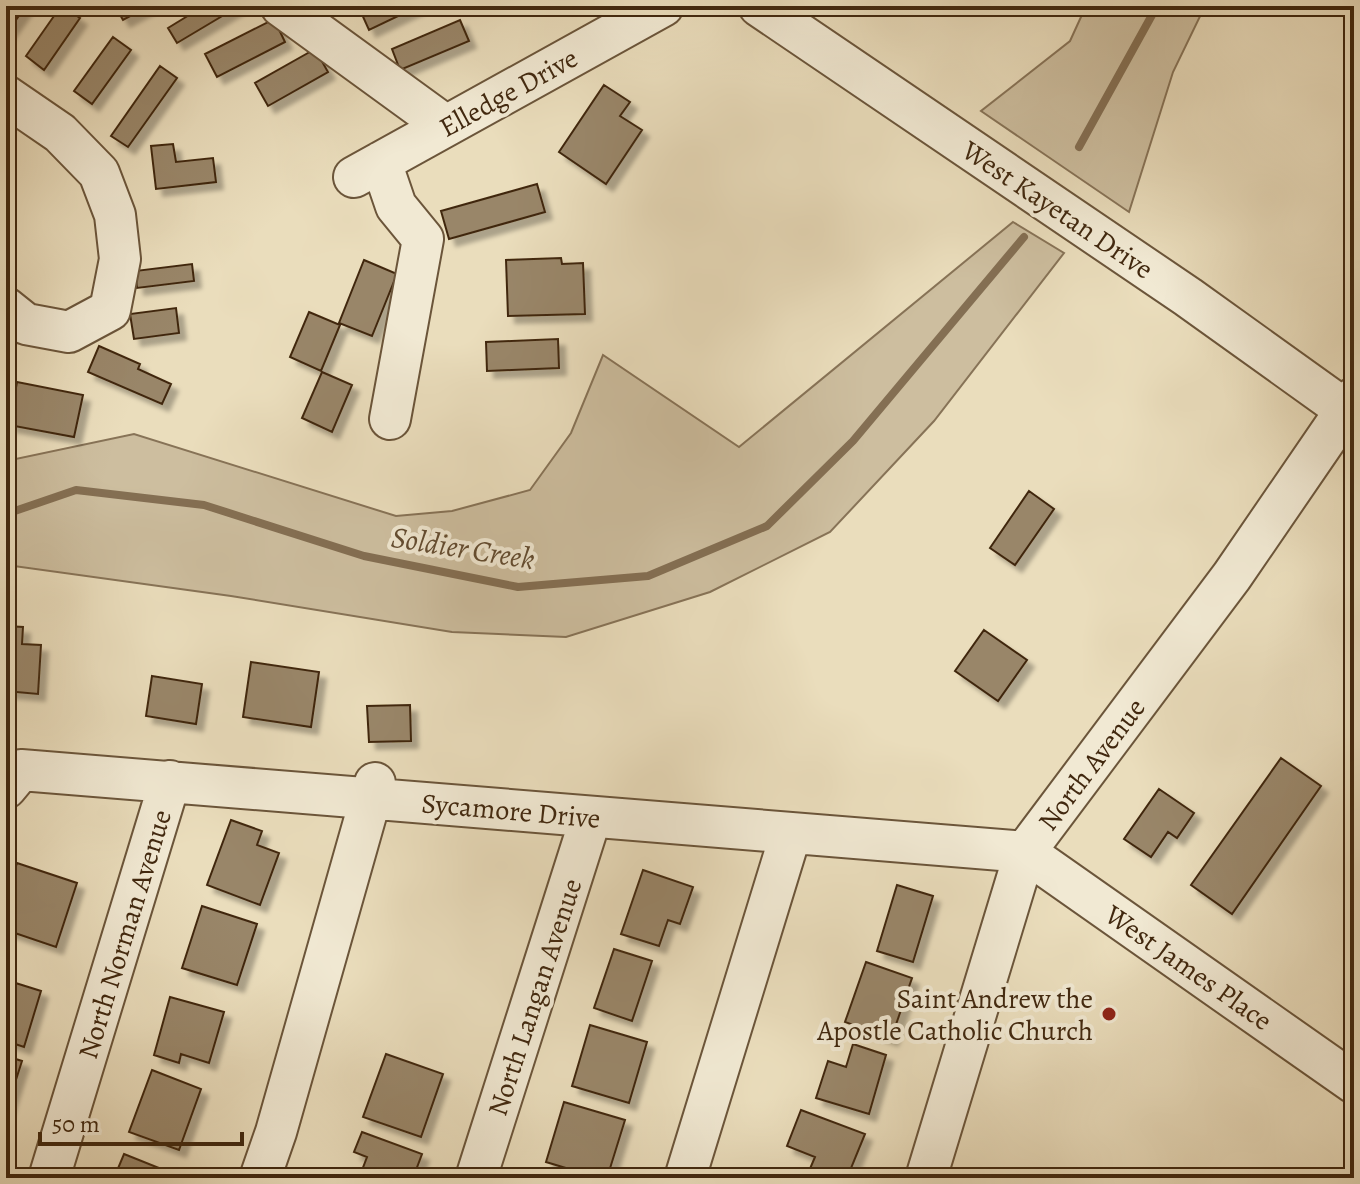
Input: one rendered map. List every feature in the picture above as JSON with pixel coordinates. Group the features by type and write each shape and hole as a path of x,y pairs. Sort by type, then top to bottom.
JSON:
{"street":[{"path":"281,6 446,126"},
{"name":"West Kayetan Drive","path":"759,6 1351,408"},
{"name":"Elledge Drive","path":"390,419 423,239 367,170 645,9"},
{"path":"6,96 60,133 99,173 115,215 120,259 110,310 69,332 26,324 6,308"},
{"name":"North Avenue","path":"926,1178 1025,852 1232,576 1351,408"},
{"name":"Sycamore Drive","path":"6,788 21,770 373,791 591,817 1025,852"},
{"name":"North Norman Avenue","path":"49,1178 170,781"},
{"path":"260,1178 276,1132 373,791"},
{"name":"North Langan Avenue","path":"476,1178 591,817"},
{"path":"685,1178 791,833"},
{"name":"West James Place","path":"1025,852 1354,1083"}],"shaded area":[{"path":"1086,6 1205,6 1173,72 1129,212 981,111 1070,41"},
{"path":"1013,222 1064,253 934,421 830,532 710,592 566,637 452,632 231,596 14,566 6,570 6,461 134,434 396,516 452,511 530,490 571,433 603,355 739,447"}],"building":[{"path":"6,6 26,6 6,34"},
{"path":"61,6 80,18 44,70 26,56"},
{"path":"115,6 149,6 123,20"},
{"path":"204,6 239,6 177,43 168,28"},
{"path":"368,6 419,6 369,30 360,10"},
{"path":"274,19 285,42 217,77 205,54"},
{"path":"460,20 469,41 400,70 392,49"},
{"path":"113,37 131,50 92,104 74,91"},
{"path":"315,49 328,72 268,106 255,83"},
{"path":"160,66 177,78 128,147 111,136"},
{"path":"604,85 630,102 620,116 642,130 606,184 559,152"},
{"path":"173,144 176,162 213,158 216,182 156,189 151,146"},
{"path":"537,184 545,212 449,239 441,211"},
{"path":"561,258 562,264 583,263 585,314 508,316 506,260"},
{"path":"364,260 397,274 372,336 339,323"},
{"path":"192,264 194,281 137,288 135,271"},
{"path":"176,308 179,333 134,339 130,314"},
{"path":"309,312 340,325 321,371 290,357"},
{"path":"558,339 559,368 487,371 486,342"},
{"path":"99,346 140,364 138,369 171,384 162,404 88,372"},
{"path":"322,372 352,385 332,432 302,418"},
{"path":"17,382 83,395 74,437 9,425"},
{"path":"1029,491 1054,509 1015,565 990,548"},
{"path":"6,626 23,627 22,644 41,645 38,694 6,691"},
{"path":"984,630 1027,660 998,701 955,671"},
{"path":"251,662 319,672 311,727 243,717"},
{"path":"152,676 202,684 196,724 146,716"},
{"path":"410,705 411,741 369,742 367,706"},
{"path":"1281,758 1321,786 1232,914 1191,885"},
{"path":"1159,789 1194,813 1177,838 1168,832 1151,857 1124,839"},
{"path":"231,820 262,831 257,845 279,853 260,905 207,885"},
{"path":"17,863 77,883 56,947 6,930 6,896"},
{"path":"643,870 693,887 680,924 668,920 659,946 621,934"},
{"path":"897,885 933,896 913,962 877,951"},
{"path":"202,906 257,924 237,985 182,968"},
{"path":"614,949 652,961 632,1021 594,1008"},
{"path":"866,962 912,978 891,1039 845,1022"},
{"path":"6,980 41,991 24,1047 6,1041"},
{"path":"170,997 224,1012 209,1063 181,1054 179,1063 154,1055"},
{"path":"590,1025 647,1042 629,1103 572,1086"},
{"path":"853,1044 886,1055 869,1114 816,1098 828,1061 846,1067"},
{"path":"386,1054 443,1074 421,1137 363,1117"},
{"path":"6,1056 22,1061 6,1111"},
{"path":"152,1070 201,1089 179,1150 129,1132"},
{"path":"564,1102 625,1120 607,1178 546,1162"},
{"path":"801,1110 865,1134 847,1178 806,1178 815,1157 787,1146"},
{"path":"362,1132 422,1154 413,1178 359,1178 367,1157 354,1152"},
{"path":"124,1154 179,1176 114,1178"}],"waterway":[{"name":"Soldier Creek","path":"1079,147 1157,6"},
{"name":"Soldier Creek","path":"6,514 76,490 204,505 364,556 518,587 648,576 767,526 853,441 1024,237"}],"place":[{"name":"Saint Andrew the Apostle Catholic Church","path":"1109,1014"}]}
